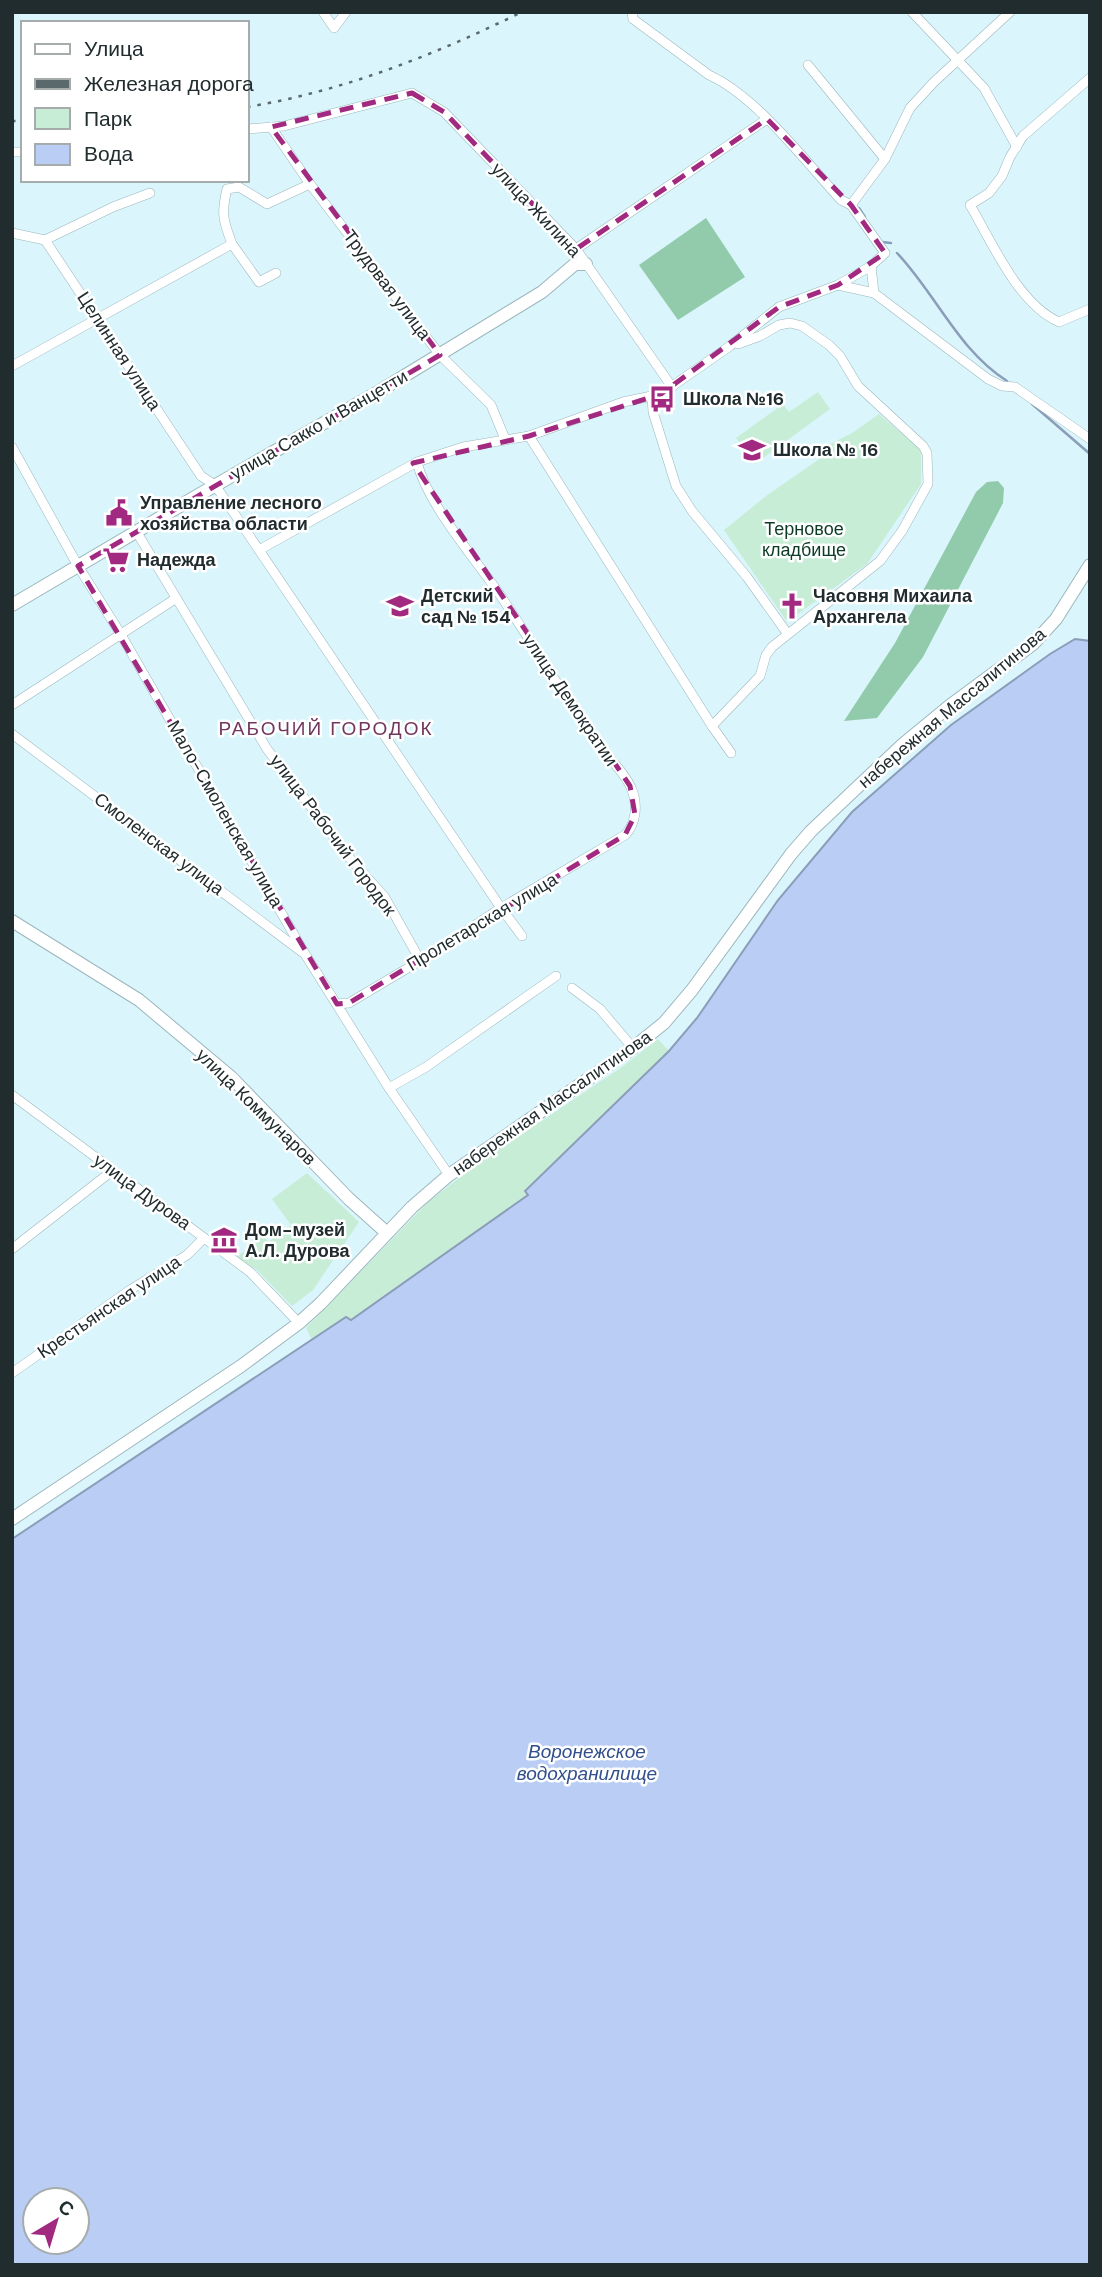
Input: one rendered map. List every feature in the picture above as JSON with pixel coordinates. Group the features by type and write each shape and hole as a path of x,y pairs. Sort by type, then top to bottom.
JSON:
{"main road":[{"name":"улица Сакко и Ванцетти","path":"12,605 440,355 542,292 575,264 586,264"},
{"name":"набережная Массалитинова","path":"12,1519 241,1366 299,1323 412,1207 449,1175 633,1048 664,1023 811,831 901,747 952,704 1033,643 1056,619 1090,565"},
{"name":"улица Коммунаров","path":"12,921 139,1000 160,1017 231,1077 349,1199 387,1233"}],"street":[{"path":"323,12 334,27 346,12"},
{"path":"912,12 984,88 1017,146"},
{"path":"851,205 885,159 910,108 934,82 1010,12"},
{"path":"260,550 416,462 463,447 529,436 622,402 652,396 671,387 730,346 779,307 838,285 871,266 885,253 851,205 841,200 767,119 633,15"},
{"path":"808,65 885,159"},
{"path":"1090,78 1023,136 1002,176 989,193 970,205 1019,288 1046,317 1059,322 1090,309"},
{"name":"улица Жилина","path":"271,127 412,93 444,112 576,250 671,387"},
{"path":"576,250 767,119"},
{"path":"248,129 271,127"},
{"name":"Трудовая улица","path":"271,127 310,184 440,355 491,405 505,439"},
{"path":"276,273 259,282 232,244 223,221 222,210 228,188 239,187 267,204 310,184"},
{"path":"12,233 46,240 113,207 150,193"},
{"name":"Целинная улица","path":"46,240 201,476 215,485"},
{"path":"12,366 232,244"},
{"path":"871,266 874,293"},
{"path":"838,285 874,293 988,380 1002,386 1015,387 1090,439"},
{"path":"712,726 760,676 766,655 787,633 880,561 902,531 928,484 927,453 923,446 858,386 834,351 802,326 790,323 779,325 760,336 730,346"},
{"path":"652,396 653,412 676,486 692,511 747,577 787,633"},
{"path":"529,436 712,726 732,753"},
{"name":"Мало-Смоленская улица","path":"12,447 78,566 120,633 305,954 389,1088 449,1175"},
{"name":"улица Демократии","path":"416,462 420,475 458,538 498,592 593,738 630,786 635,815 630,830 625,835"},
{"path":"215,485 522,936"},
{"name":"улица Рабочий Городок","path":"136,531 267,749 352,861 384,896 420,960"},
{"path":"12,705 176,599"},
{"name":"Смоленская улица","path":"12,734 305,954"},
{"name":"Пролетарская улица","path":"337,1003 349,1003 501,908 625,835"},
{"path":"389,1088 426,1067 556,976"},
{"path":"572,988 600,1009 633,1048"},
{"name":"улица Дурова","path":"12,1095 250,1272 299,1323"},
{"path":"12,1249 112,1171"},
{"name":"Крестьянская улица","path":"12,1373 130,1290 187,1255 204,1238"}],"highlighted area":[{"path":"412,93 444,112 576,249 767,119 851,205 885,253 838,285 779,307 661,394 529,436 413,463 630,786 635,815 625,835 349,1003 337,1004 78,566 440,355 271,127"}],"green space":[{"path":"706,218 745,277 678,320 639,265"},
{"path":"818,392 830,409 755,464 736,438 783,404 789,412"},
{"name":"Терновое кладбище","path":"879,414 921,450 921,484 867,564 787,622 724,530 766,496 825,455 828,445 852,433"},
{"path":"998,481 1004,488 1003,503 923,657 877,718 844,721 895,643 976,492 987,482"},
{"path":"658,1039 669,1051 526,1191 528,1195 351,1320 346,1318 312,1340 306,1328 427,1203 474,1166 622,1067"},
{"path":"307,1173 359,1222 313,1290 292,1306 257,1270 237,1257 263,1235 268,1242 291,1225 272,1199"}],"water":[{"name":"Воронежское водохранилище","path":"1075,639 1090,641 1090,2265 12,2265 12,1539 346,1317 351,1320 528,1195 525,1191 669,1051 697,1018 778,900 852,812 951,725 1050,654"}],"waterway":[{"path":"859,208 865,217"},
{"path":"882,242 891,243"},
{"path":"897,253 961,338 975,354 1007,381"},
{"path":"1032,404 1090,454"}],"railway":[{"path":"248,107 319,91 388,70 456,43 522,12"},
{"path":"12,121 21,121"}],"place":[{"name":"Школа №16","path":"662,399"},
{"name":"Школа № 16","path":"752,450"},
{"name":"Управление лесного хозяйства области","path":"119,513"},
{"name":"Надежда","path":"116,560"},
{"name":"Детский сад № 154","path":"400,606"},
{"name":"Часовня Михаила Архангела","path":"792,606"},
{"name":"Дом-музей А.Л. Дурова","path":"224,1240"}],"district":[{"name":"РАБОЧИЙ ГОРОДОК","path":"326,728"}]}
